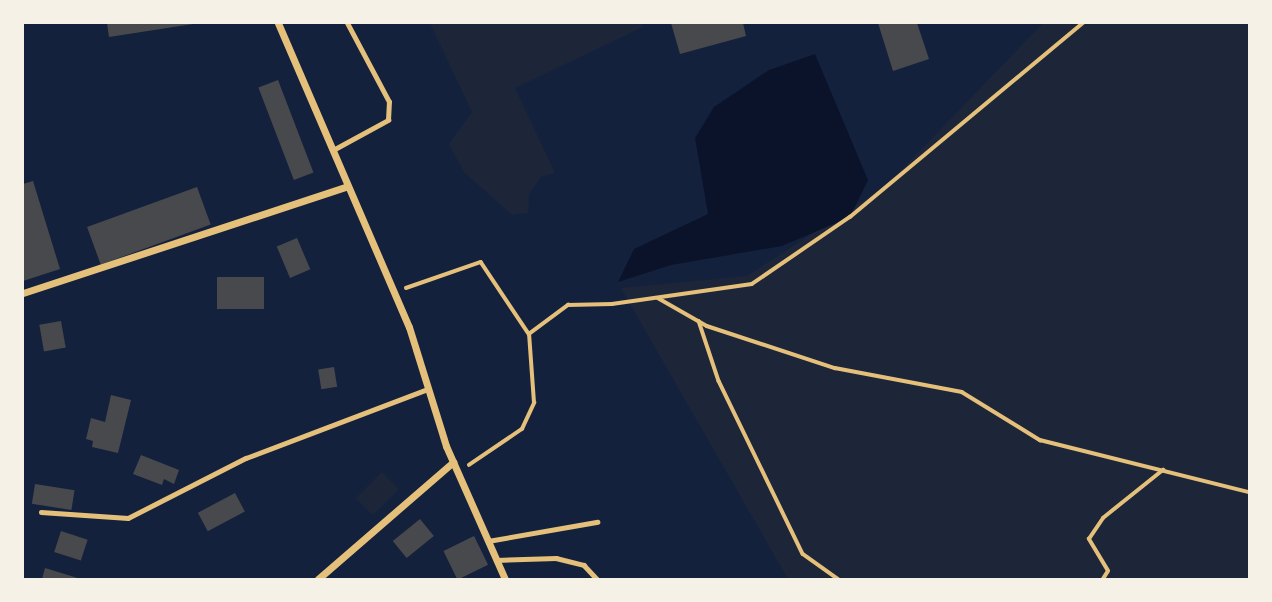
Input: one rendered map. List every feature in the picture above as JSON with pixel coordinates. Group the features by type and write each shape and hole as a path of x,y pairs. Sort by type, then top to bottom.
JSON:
{"street":[{"path":"278,23 394,292 453,462 505,579"},
{"path":"23,293 348,186"},
{"path":"318,579 453,462"}],"lane":[{"path":"332,150 388,120 389,102 347,23"},
{"path":"41,512 128,519 246,458 428,389"},
{"path":"487,541 597,522"},
{"path":"496,560 555,558 584,565 597,579"}],"path":[{"path":"529,334 568,305 657,297 752,284 850,217 1083,23"},
{"path":"394,292 481,262 529,334 534,403 522,429 508,443 457,471"},
{"path":"657,297 699,321 835,368 962,392 1040,440 1249,492"},
{"path":"699,321 719,381 803,554 838,579"},
{"path":"1103,579 1108,571 1089,539 1103,519 1163,470"}],"shaded area":[{"path":"430,23 642,23 643,27 515,88 555,173 541,177 529,194 528,213 512,215 464,172 449,144 472,112"},
{"path":"1043,23 1249,23 1249,579 788,579 621,288 747,276 886,186"},
{"path":"815,54 868,180 850,217 782,246 671,265 618,282 634,249 708,214 695,138 714,107 769,70"},
{"path":"382,472 399,489 373,515 356,498"}],"building":[{"path":"107,23 193,23 193,24 109,37"},
{"path":"671,23 743,23 746,36 680,54"},
{"path":"878,23 917,23 929,59 893,71"},
{"path":"278,80 313,172 294,180 258,88"},
{"path":"33,181 60,269 23,281 23,184"},
{"path":"197,187 211,225 101,265 87,227"},
{"path":"297,238 310,269 290,278 277,247"},
{"path":"217,277 264,277 264,309 217,309"},
{"path":"61,321 66,348 44,351 39,325"},
{"path":"334,367 337,387 321,389 318,370"},
{"path":"111,395 131,400 118,453 92,447 93,441 86,439 91,418 105,422"},
{"path":"141,455 179,470 174,484 164,479 162,485 133,474"},
{"path":"35,484 75,490 71,510 32,504"},
{"path":"235,493 245,512 208,531 198,513"},
{"path":"420,519 434,536 407,558 393,541"},
{"path":"61,531 88,540 81,561 54,552"},
{"path":"474,536 488,565 457,579 443,551"},
{"path":"45,568 81,579 42,579"}]}
